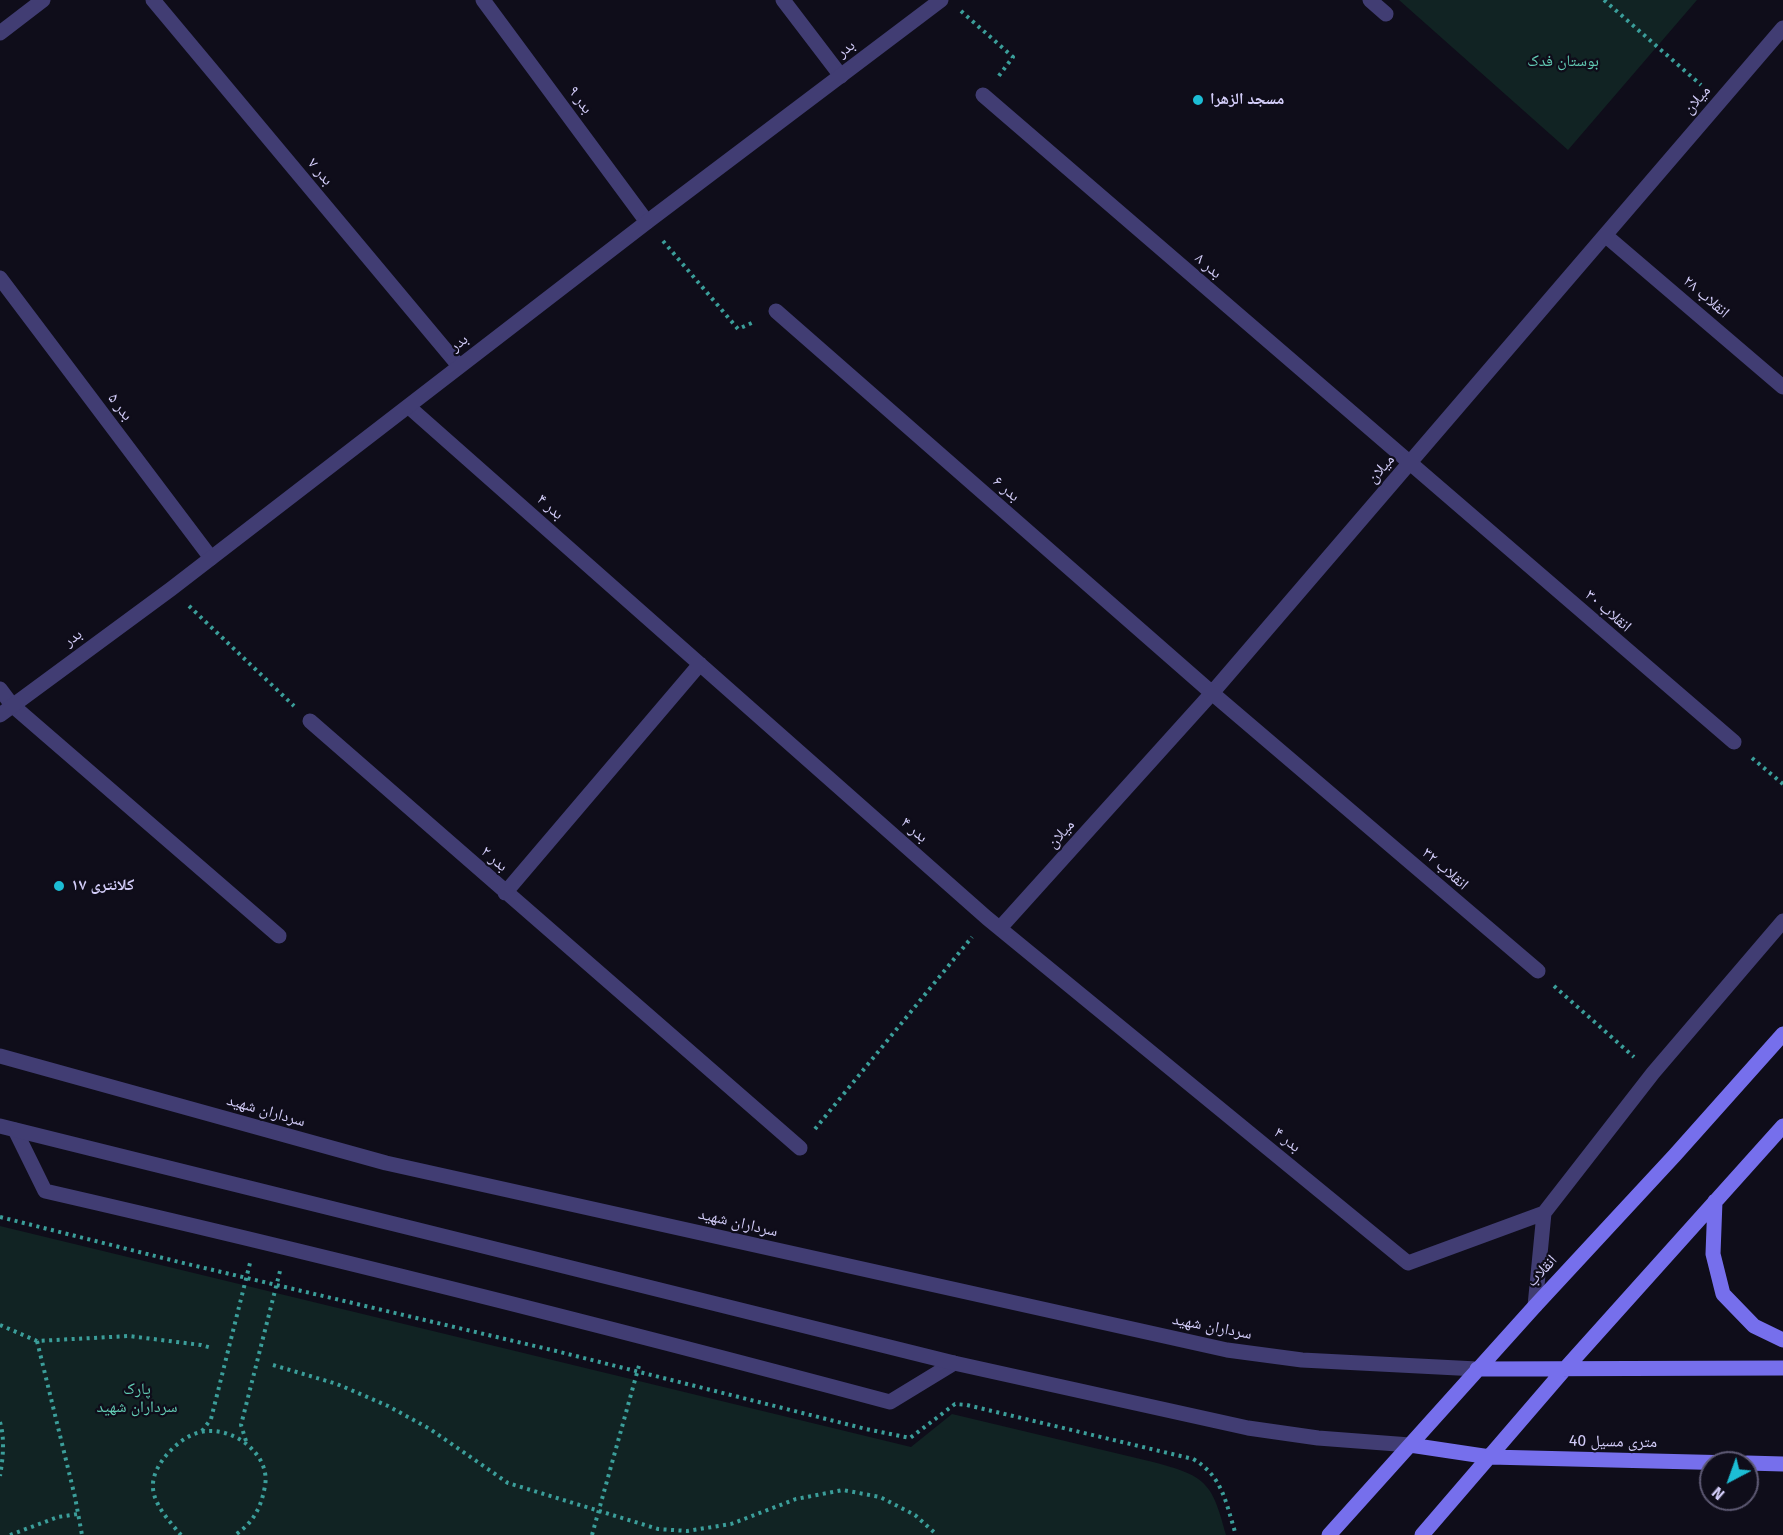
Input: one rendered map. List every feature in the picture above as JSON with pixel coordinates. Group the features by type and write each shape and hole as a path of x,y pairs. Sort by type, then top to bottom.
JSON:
{"main road":[{"name":"انقلاب","path":"1329,1535 1783,1034"},
{"path":"1422,1535 1564,1370 1783,1126"},
{"path":"1715,1201 1713,1254 1723,1294 1754,1326 1783,1340"},
{"path":"1477,1369 1783,1368"},
{"name":"40 متری مسیل","path":"1410,1444 1490,1457 1699,1462"},
{"path":"1759,1463 1783,1464"}],"street":[{"path":"0,33 43,0"},
{"name":"بدر ۷","path":"153,0 459,366"},
{"name":"بدر ۹","path":"483,0 647,222"},
{"path":"783,0 841,76"},
{"name":"بدر","path":"0,716 171,589 647,222 941,0"},
{"path":"1370,0 1386,14"},
{"name":"میلان","path":"1000,928 1212,693 1783,28"},
{"name":"بدر ۸","path":"983,95 1409,464"},
{"name":"انقلاب ۲۸","path":"1605,235 1783,387"},
{"name":"بدر ۵","path":"0,278 211,558"},
{"name":"بدر ۶","path":"776,311 1212,693"},
{"name":"بدر ۴","path":"409,406 987,918 1408,1263 1544,1213"},
{"name":"انقلاب ۳۰","path":"1409,464 1734,742"},
{"path":"505,893 700,664"},
{"path":"0,689 12,705 279,936"},
{"name":"انقلاب ۳۲","path":"1212,693 1538,971"},
{"name":"بدر ۲","path":"310,721 800,1148"},
{"path":"1535,1306 1544,1213 1653,1073 1783,921"},
{"name":"سرداران شهید","path":"0,1056 386,1163 1227,1350 1302,1360 1477,1369"},
{"path":"0,1126 954,1363 1248,1428 1318,1438 1410,1444"},
{"path":"15,1130 45,1191 255,1239 890,1402 954,1363"}],"path":[{"path":"1604,0 1720,102"},
{"path":"957,7 1013,57 983,95"},
{"path":"647,222 738,329 776,311"},
{"path":"171,589 310,721"},
{"path":"1734,742 1783,784"},
{"path":"800,1148 987,918"},
{"path":"1538,971 1653,1073"},
{"path":"202,1432 211,1419 255,1239"},
{"path":"235,1535 248,1526 262,1504 266,1479 260,1460 246,1442 241,1425 287,1247"},
{"path":"0,1325 37,1341 129,1336 212,1348"},
{"path":"592,1535 646,1338"},
{"path":"37,1341 82,1535"},
{"path":"273,1365 337,1384 388,1406 430,1429 508,1483 658,1529 687,1531 731,1524 796,1499 843,1490 880,1497 915,1515 937,1535"},
{"path":"0,1422 3,1431 3,1460 0,1476"},
{"path":"181,1535 162,1511 153,1488 157,1468 182,1440 202,1432 223,1432 246,1442"},
{"path":"10,1535 58,1517 78,1514"}],"green space":[{"name":"بوستان فدک","path":"1399,0 1697,0 1568,150"},
{"name":"پارک سرداران شهید","path":"0,1226 911,1447 952,1414 1153,1462 1184,1472 1204,1483 1216,1503 1226,1535 0,1535"}],"place":[{"name":"مسجد الزهرا","path":"1198,100"},
{"name":"کلانتری ۱۷","path":"59,886"}]}
